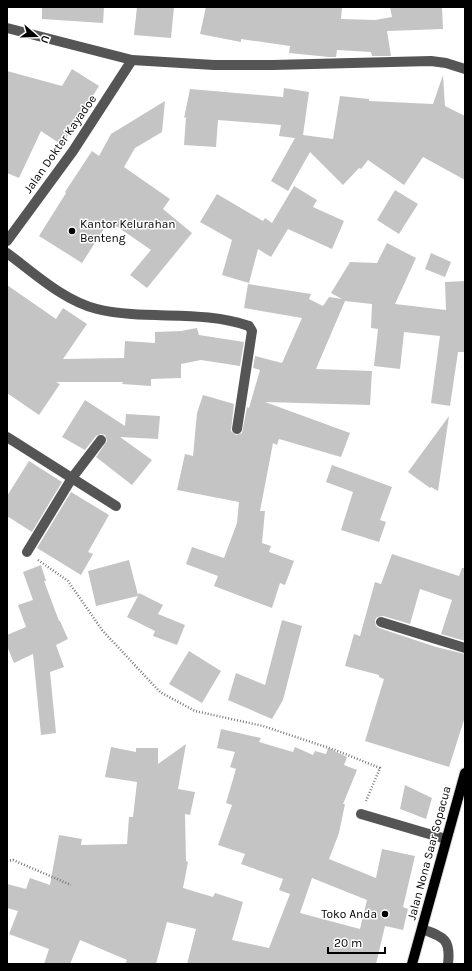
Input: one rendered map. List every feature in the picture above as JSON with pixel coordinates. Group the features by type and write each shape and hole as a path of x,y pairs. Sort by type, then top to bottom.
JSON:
{"main road":[{"name":"Jalan Nona Saar Sopacua","path":"412,964 465,773"}],"street":[{"path":"7,28 132,60 273,65 430,61 446,63 465,69"},
{"name":"Jalan Dokter Kayadoe","path":"7,241 73,151 132,60"},
{"path":"7,253 69,297 97,309 136,315 220,318 249,326 252,331 237,429"},
{"path":"7,437 116,506"},
{"path":"27,552 72,478 100,440"},
{"path":"381,622 465,648"},
{"path":"361,814 446,839"},
{"path":"422,929 441,936 448,943 450,952 448,964"}],"path":[{"path":"27,552 68,581 102,630 160,692 195,711 263,726 335,750 380,768 361,814"},
{"path":"7,861 13,860 71,885"}],"building":[{"path":"42,7 104,7 103,23 42,19"},
{"path":"137,7 174,7 171,38 134,35"},
{"path":"206,7 342,7 341,19 375,20 392,17 390,7 442,7 443,29 387,31 391,56 372,56 371,52 337,50 336,57 329,57 289,53 290,46 241,39 241,42 200,34"},
{"path":"72,69 99,86 62,145 41,131 19,178 7,173 7,71 62,86"},
{"path":"443,75 445,106 465,116 465,180 423,157 404,185 368,160 361,169 359,168 343,185 310,152 288,191 271,181 295,138 279,136 281,125 218,120 216,147 184,145 186,117 184,118 190,89 283,97 284,88 309,92 303,135 333,139 340,96 369,99 369,101 433,104"},
{"path":"165,101 162,132 135,148 124,167 170,199 163,209 192,233 147,288 130,275 151,250 109,221 82,263 39,236 66,193 65,192 92,151 99,156 111,134"},
{"path":"294,186 317,200 313,207 344,221 332,249 288,229 271,257 258,249 249,283 222,275 232,240 200,222 217,194 263,221 265,218 272,223"},
{"path":"395,190 418,204 399,234 377,220"},
{"path":"387,243 416,258 395,304 446,310 445,282 465,281 465,352 458,352 450,406 431,403 440,336 404,332 400,369 374,366 378,329 371,328 372,304 345,301 316,369 372,371 370,405 265,402 350,433 341,457 279,439 277,445 273,443 260,511 265,511 262,543 271,546 269,552 294,561 285,585 280,583 272,608 214,586 218,576 186,564 192,547 224,558 237,523 239,502 177,490 185,454 193,456 197,413 203,395 234,404 231,431 236,435 242,433 247,407 249,408 260,370 253,368 255,356 282,363 302,318 244,308 248,284 311,294 309,299 323,306 329,297 342,299 331,293 350,262 377,263"},
{"path":"431,253 451,262 445,277 425,269"},
{"path":"7,285 56,319 63,308 87,324 63,359 124,358 125,341 155,343 155,332 181,331 197,328 199,335 244,342 240,366 201,360 181,364 181,378 151,379 151,386 122,384 123,382 56,382 60,384 39,415 7,393"},
{"path":"85,400 125,426 126,414 160,416 158,439 120,437 152,460 132,485 96,457 107,441 105,435 101,434 96,436 85,450 62,437"},
{"path":"449,416 438,491 431,487 430,488 408,472"},
{"path":"29,461 62,482 32,532 7,516 7,496"},
{"path":"332,465 392,487 380,520 386,522 379,542 341,530 353,492 326,482"},
{"path":"71,492 109,515 88,552 93,554 81,575 37,548"},
{"path":"392,554 459,576 462,568 465,568 465,641 441,634 452,600 420,589 410,624 383,616 377,617 375,620 376,626 379,628 436,647 465,654 465,717 449,767 365,741 384,679 379,677 379,675 345,666 354,634 360,636 375,582 381,584"},
{"path":"129,560 138,595 139,593 163,605 158,614 185,625 177,645 153,636 155,631 127,617 138,596 96,606 88,571"},
{"path":"41,565 46,581 44,581 59,621 68,639 56,645 64,667 50,672 56,733 41,735 33,654 14,663 7,646 7,635 26,627 18,605 33,600 23,572"},
{"path":"282,620 302,626 283,700 272,719 228,700 236,673 265,685"},
{"path":"189,651 221,671 202,703 169,684"},
{"path":"221,729 261,738 259,742 293,752 295,747 313,755 315,751 326,754 328,748 347,757 344,765 357,770 343,804 345,804 339,833 329,859 376,878 382,849 415,856 403,907 408,909 403,930 385,926 376,964 187,964 196,929 167,922 156,964 125,964 127,960 80,940 70,964 44,964 49,949 9,934 18,911 7,908 7,884 26,889 30,878 50,885 59,835 82,839 81,845 127,844 129,817 133,817 137,782 105,777 111,747 136,752 136,748 158,748 158,764 186,744 178,789 195,792 190,815 185,814 186,861 188,862 183,888 213,897 215,893 243,902 232,940 269,948 290,894 279,890 283,879 241,864 245,854 218,845 232,805 226,803 236,769 230,767 235,752 217,748","holes":["312,878 367,900 360,929 300,913"]},
{"path":"405,785 432,798 426,819 400,809"}],"place":[{"name":"Kantor Kelurahan Benteng","path":"72,231"},
{"name":"Toko Anda","path":"385,914"}]}
